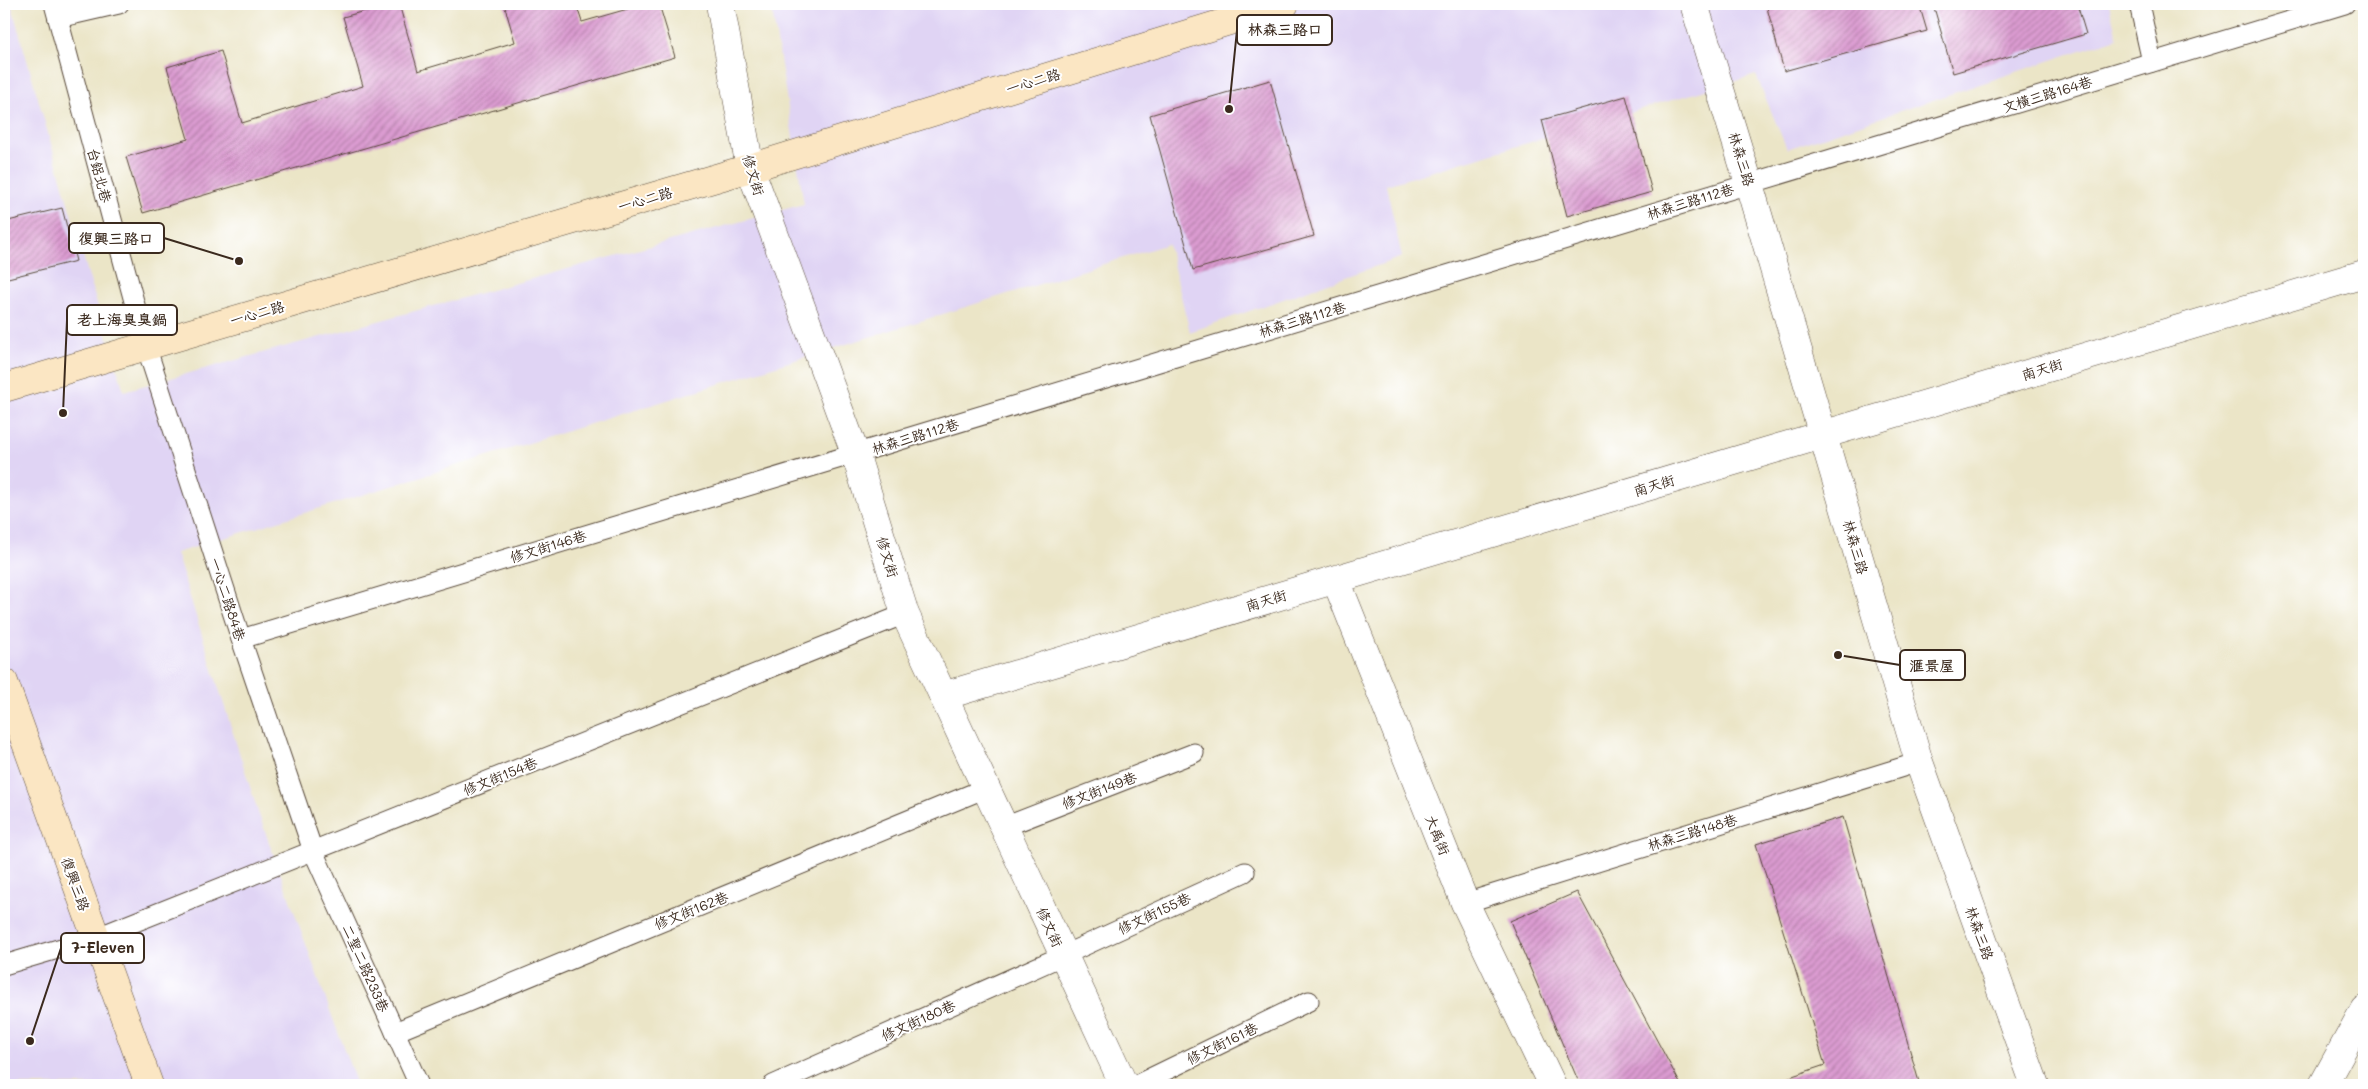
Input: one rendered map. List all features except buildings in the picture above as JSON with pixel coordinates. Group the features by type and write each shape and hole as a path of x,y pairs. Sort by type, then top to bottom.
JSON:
{"street":[{"name":"修文街","path":"720,4 750,168 856,453 905,614 1124,1085"},
{"name":"一心二路","path":"4,388 750,168 1285,4"},
{"name":"林森三路","path":"1694,4 1749,184 1919,762 2035,1085"},
{"name":"南天街","path":"943,696 2364,274"},
{"name":"大禹街","path":"1336,580 1465,903 1552,1085"},
{"name":"復興三路","path":"4,682 149,1085"},
{"path":"2324,1085 2364,1010"}],"lane":[{"path":"56,11 120,4"},
{"path":"2138,4 2152,62"},
{"name":"文橫三路164巷","path":"1749,184 2345,4"},
{"name":"台鋁北巷","path":"56,11 146,346"},
{"name":"林森三路112巷","path":"856,453 1749,184"},
{"name":"一心二路84巷","path":"146,346 241,639 313,851"},
{"name":"修文街146巷","path":"241,639 856,453"},
{"name":"修文街154巷","path":"4,965 95,938 905,614"},
{"name":"修文街149巷","path":"1004,827 1194,753"},
{"name":"林森三路148巷","path":"1465,903 1919,762"},
{"name":"修文街162巷","path":"395,1032 986,788"},
{"name":"二聖二路233巷","path":"313,851 419,1085"},
{"name":"修文街155巷","path":"1064,955 1245,872"},
{"name":"修文街180巷","path":"773,1085 1064,955"},
{"name":"修文街161巷","path":"1136,1085 1309,1001"}],"shaded area":[{"path":"4,4 11,4 94,294 124,391 804,204 771,4 2109,4 2117,38 1787,149 1756,75 1386,185 1402,257 1190,332 1168,244 176,553 258,812 357,1085 4,1085"}],"place":[{"name":"林森三路口","path":"1229,109"},
{"name":"復興三路口","path":"239,261"},
{"name":"老上海臭臭鍋","path":"63,413"},
{"name":"滙景屋","path":"1838,655"},
{"name":"7-Eleven","path":"30,1041"}]}
